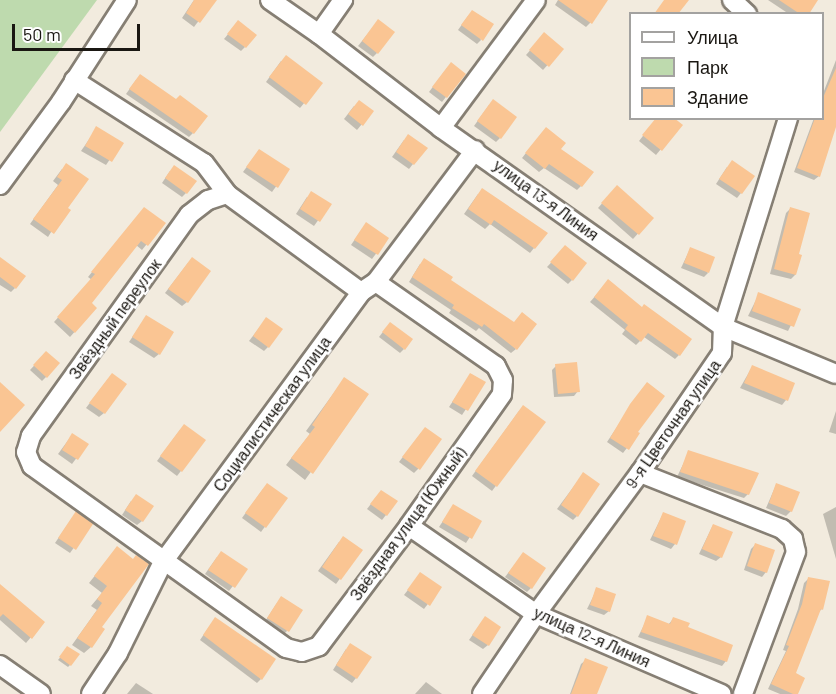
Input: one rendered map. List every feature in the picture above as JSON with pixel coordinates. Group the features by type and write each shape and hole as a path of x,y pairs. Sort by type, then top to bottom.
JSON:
{"lane":[{"path":"0,185 61,102 127,0"},
{"name":"улица 13-я Линия","path":"270,0 319,34 441,128 723,327 836,374"},
{"path":"319,34 344,0"},
{"path":"441,128 536,0"},
{"path":"732,0 745,12"},
{"path":"74,80 204,163 227,194 369,287"},
{"name":"9-я Цветочная улица","path":"482,694 536,614 640,473 722,353 723,327 787,120"},
{"name":"Социалистическая улица","path":"91,694 118,653 163,562 475,150"},
{"name":"Звёздный переулок","path":"163,562 32,466 26,452 31,436 189,215 208,200 227,194"},
{"name":"Звёздная улица (Южный)","path":"163,562 286,648 302,652 319,646 409,526 501,394 503,380 496,366 369,287"},
{"path":"640,473 782,529 793,540 796,552 743,694"},
{"name":"улица 12-я Линия","path":"409,526 536,614 722,694"},
{"path":"0,665 41,694"}],"green space":[{"path":"0,0 97,0 0,132"}],"building":[{"path":"194,0 217,0 200,23 186,13"},
{"path":"558,0 608,0 592,24"},
{"path":"664,0 689,0 680,12 655,12"},
{"path":"779,0 818,0 810,12 797,12"},
{"path":"472,10 494,24 483,41 461,25"},
{"path":"378,19 395,32 378,54 362,41"},
{"path":"238,20 257,35 246,48 227,34"},
{"path":"544,32 564,49 549,67 529,50"},
{"path":"286,55 323,83 306,105 269,77"},
{"path":"451,62 466,74 447,98 432,87"},
{"path":"836,68 836,127 820,177 797,168 814,120 824,120 824,95"},
{"path":"140,74 176,99 180,95 208,116 194,134 129,89"},
{"path":"493,99 517,117 501,139 477,121"},
{"path":"359,100 374,111 363,126 348,114"},
{"path":"654,120 677,120 683,125 662,151 642,135"},
{"path":"96,126 124,143 112,162 85,146"},
{"path":"546,127 566,143 561,149 594,172 582,187 549,164 545,169 525,153"},
{"path":"408,134 428,148 414,165 396,152"},
{"path":"259,149 290,169 278,188 246,167"},
{"path":"732,160 755,176 742,194 719,179"},
{"path":"66,163 89,179 68,208 71,210 54,234 33,219 62,180 57,177"},
{"path":"174,165 197,181 187,194 165,178"},
{"path":"617,185 654,218 639,235 601,203"},
{"path":"482,188 548,233 535,249 494,220 491,225 468,209"},
{"path":"311,191 332,204 320,222 300,209"},
{"path":"144,207 166,223 148,246 141,241 92,303 97,308 75,333 57,317 95,274 91,272"},
{"path":"790,207 810,213 796,275 774,269"},
{"path":"366,222 389,238 378,255 354,240"},
{"path":"565,245 587,263 573,281 550,262"},
{"path":"690,247 715,257 709,273 684,263"},
{"path":"0,257 26,276 16,289 0,277"},
{"path":"192,257 211,271 188,303 168,289"},
{"path":"424,258 453,277 451,280 514,322 522,312 537,324 517,350 484,324 482,327 452,308 454,305 412,277"},
{"path":"608,279 642,307 644,304 692,339 680,356 648,333 641,342 625,329 628,325 594,297"},
{"path":"758,292 801,309 794,327 752,311"},
{"path":"146,315 174,332 160,355 132,337"},
{"path":"266,317 283,329 269,348 253,336"},
{"path":"390,322 413,339 405,350 382,332"},
{"path":"46,351 60,363 47,378 33,365"},
{"path":"577,362 580,392 558,394 555,364"},
{"path":"752,365 795,383 788,401 744,383"},
{"path":"112,373 127,384 105,414 89,403"},
{"path":"470,373 486,382 468,411 452,402"},
{"path":"344,377 369,394 313,474 291,458 315,427 312,425"},
{"path":"0,382 25,405 0,432"},
{"path":"647,382 665,396 638,432 640,433 629,450 610,438 630,404"},
{"path":"523,405 546,422 497,487 475,471"},
{"path":"184,424 206,440 182,472 160,456"},
{"path":"425,427 442,439 420,470 402,457"},
{"path":"72,433 89,444 78,460 62,450"},
{"path":"688,450 759,473 749,495 680,472"},
{"path":"583,472 600,484 578,517 561,505"},
{"path":"267,483 288,498 266,528 245,513"},
{"path":"776,483 800,492 792,512 769,503"},
{"path":"381,490 398,501 387,516 370,504"},
{"path":"136,494 154,506 143,522 125,510"},
{"path":"453,504 482,521 472,539 442,522"},
{"path":"76,511 93,524 76,550 58,538"},
{"path":"663,512 686,521 677,545 653,536"},
{"path":"713,524 733,532 722,558 702,549"},
{"path":"343,536 363,550 341,580 322,567"},
{"path":"755,543 775,550 767,573 747,566"},
{"path":"117,546 133,559 136,555 149,564 102,627 105,629 92,648 77,638 102,603 97,599 107,586 94,576"},
{"path":"221,551 248,569 235,588 208,570"},
{"path":"523,552 546,568 532,589 508,573"},
{"path":"420,572 442,587 430,606 407,590"},
{"path":"808,577 830,581 823,610 821,609 796,673 805,678 798,694 793,694 771,684 789,646 786,645 802,604"},
{"path":"0,584 45,622 32,639 3,614 0,617"},
{"path":"596,587 616,594 610,612 590,605"},
{"path":"281,596 303,610 289,632 267,618"},
{"path":"647,615 670,624 673,617 690,623 688,627 733,645 727,662 641,632"},
{"path":"485,616 501,627 489,646 472,635"},
{"path":"215,617 276,659 262,680 203,635"},
{"path":"350,643 372,657 357,679 336,665"},
{"path":"67,646 80,654 71,666 59,657"},
{"path":"585,658 608,667 597,694 571,694"}]}
